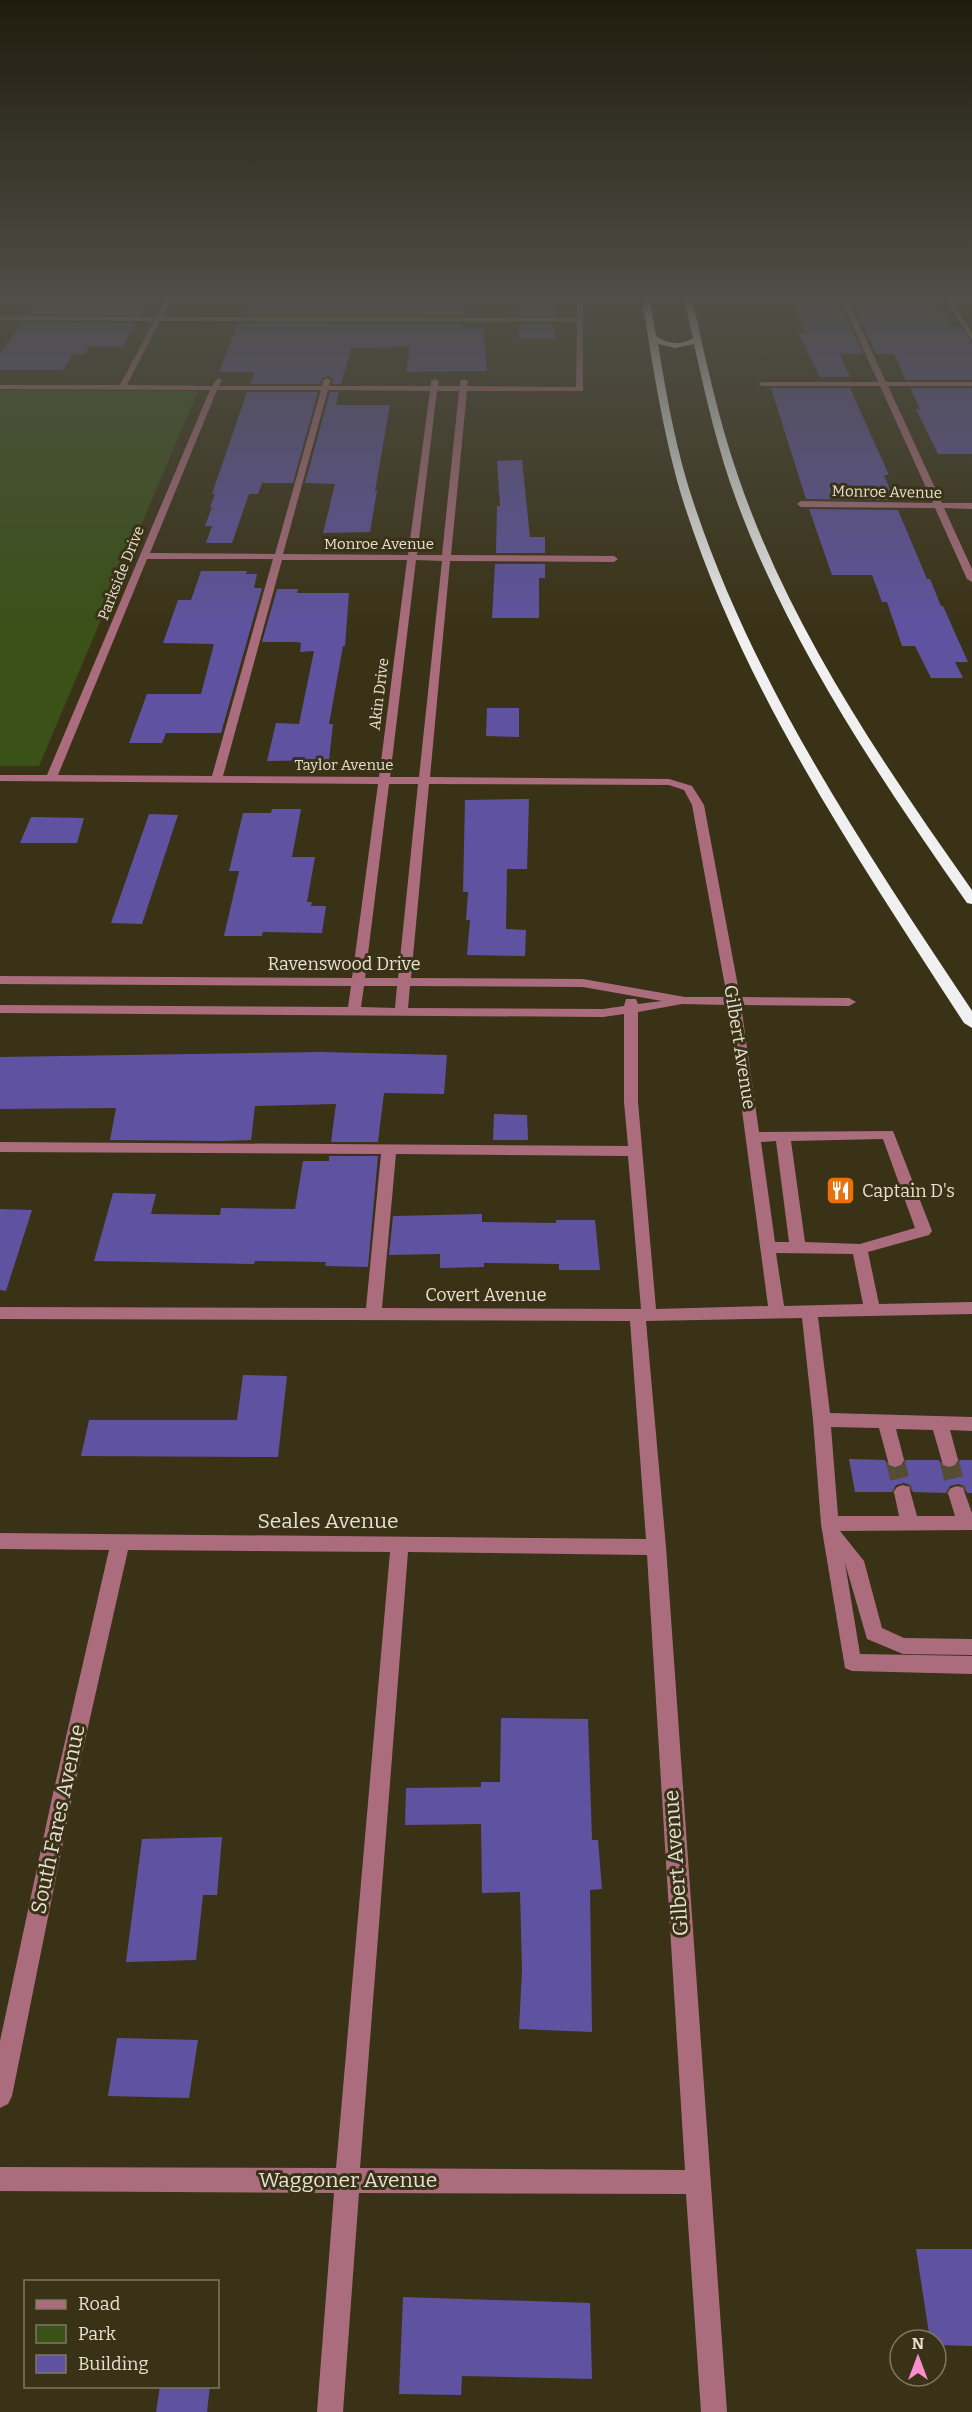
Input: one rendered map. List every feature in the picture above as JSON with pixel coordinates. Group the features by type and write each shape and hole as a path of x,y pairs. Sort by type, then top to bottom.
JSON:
{"highway":[{"path":"666,407 673,446 689,505 722,592 745,643 801,751 853,841 972,1023"},
{"path":"715,407 730,467 774,578 815,657 871,751 972,900"}],"street":[{"name":"Parkside Drive","path":"51,778 208,407"},
{"path":"217,779 320,407"},
{"name":"Akin Drive","path":"354,1011 431,407"},
{"path":"401,1011 461,407"},
{"path":"893,407 972,579"},
{"name":"Monroe Avenue","path":"801,504 972,506"},
{"name":"Monroe Avenue","path":"145,556 614,559"},
{"name":"Taylor Avenue","path":"0,778 669,782 687,785"},
{"name":"Gilbert Avenue","path":"687,785 698,805 734,1001 777,1313"},
{"name":"Ravenswood Drive","path":"0,980 583,983 685,1001"},
{"name":"Gilbert Avenue","path":"629,990 632,1011 631,1102 643,1315 696,2182 714,2412"},
{"name":"Ravenswood Drive","path":"0,1008 603,1013 632,1011 685,1001 849,1002"},
{"path":"754,1137 888,1134 924,1231 860,1249 768,1247"},
{"path":"783,1137 798,1249"},
{"path":"0,1147 635,1151"},
{"path":"373,1314 389,1149"},
{"path":"860,1249 872,1310"},
{"name":"Covert Avenue","path":"0,1313 643,1315 972,1308"},
{"path":"809,1312 822,1420 831,1530 852,1662 972,1665"},
{"path":"822,1420 972,1424"},
{"path":"886,1422 895,1460"},
{"path":"940,1423 949,1460"},
{"path":"903,1492 910,1523"},
{"path":"831,1530 910,1523 969,1523 957,1493"},
{"path":"831,1530 855,1561 874,1633 903,1646 972,1647"},
{"name":"Seales Avenue","path":"0,1541 657,1547"},
{"name":"South Fares Avenue","path":"0,2096 62,1797 120,1543"},
{"path":"330,2412 400,1544"},
{"name":"Waggoner Avenue","path":"0,2179 696,2182"}],"green space":[{"path":"0,407 191,407 39,766 0,766"}],"building":[{"path":"242,407 314,407 293,483 262,483 258,494 249,494 232,543 206,543 212,526 205,526 215,494 212,494"},
{"path":"326,407 390,407 370,532 323,533 335,484 305,483"},
{"path":"777,407 858,407 889,475 884,475 894,500 806,499"},
{"path":"919,407 972,407 972,454 938,454 916,409 920,409"},
{"path":"522,460 530,537 545,537 545,553 496,553 497,506 500,506 497,461"},
{"path":"809,509 898,510 927,579 930,579 968,662 955,662 963,678 931,678 915,646 902,646 887,602 882,602 872,575 832,575"},
{"path":"495,564 545,564 545,578 539,578 539,618 492,618"},
{"path":"201,571 247,571 246,574 257,574 254,588 262,588 221,733 166,733 162,743 129,743 147,694 201,694 214,644 163,643 178,600 191,600"},
{"path":"277,589 298,589 297,593 349,593 345,646 343,646 329,724 333,724 329,760 267,761 276,723 299,724 314,651 300,652 301,643 296,642 262,642"},
{"path":"487,708 519,708 519,737 486,736"},
{"path":"529,799 527,869 507,869 506,929 526,930 525,956 467,955 470,920 466,920 468,892 463,892 465,800"},
{"path":"272,809 301,809 292,857 315,857 307,902 312,902 311,906 326,906 322,933 263,932 262,936 224,936 239,871 229,871 243,813 271,813"},
{"path":"149,814 178,815 142,924 111,923"},
{"path":"31,817 84,818 77,843 20,843"},
{"path":"321,1052 447,1055 444,1094 384,1093 378,1142 331,1142 336,1104 255,1106 251,1140 222,1141 110,1140 116,1108 0,1109 0,1057"},
{"path":"494,1114 527,1115 528,1140 493,1140"},
{"path":"329,1156 378,1156 368,1267 325,1266 326,1262 255,1261 254,1264 94,1261 113,1193 156,1194 151,1214 220,1215 221,1208 295,1209 303,1161 329,1161"},
{"path":"0,1209 32,1210 6,1291 0,1290"},
{"path":"482,1214 482,1222 556,1223 556,1220 595,1220 600,1270 559,1270 559,1264 484,1263 484,1267 440,1268 440,1254 389,1255 393,1216"},
{"path":"243,1375 287,1376 278,1457 81,1456 89,1420 237,1420"},
{"path":"849,1459 885,1460 888,1467 894,1469 902,1467 906,1460 939,1460 942,1467 948,1469 956,1467 960,1460 972,1460 972,1493 967,1493 964,1486 958,1484 950,1486 946,1493 913,1492 910,1485 904,1483 896,1485 892,1492 855,1492"},
{"path":"501,1718 588,1719 592,1840 598,1840 602,1889 590,1890 592,2032 519,2029 522,1970 520,1892 482,1893 481,1824 405,1825 406,1788 481,1787 481,1782 500,1782"},
{"path":"222,1837 217,1895 203,1895 196,1960 126,1962 142,1839"},
{"path":"117,2038 198,2040 189,2098 108,2096"},
{"path":"916,2249 972,2249 972,2346 948,2345 948,2328 928,2328"},
{"path":"403,2297 590,2303 592,2379 462,2376 461,2395 399,2394"},
{"path":"160,2388 210,2388 207,2412 156,2412"}],"tunnel":[{"path":"895,1460 903,1492"},
{"path":"949,1460 957,1493"}],"place":[{"name":"Captain D's","path":"841,1191"}]}
